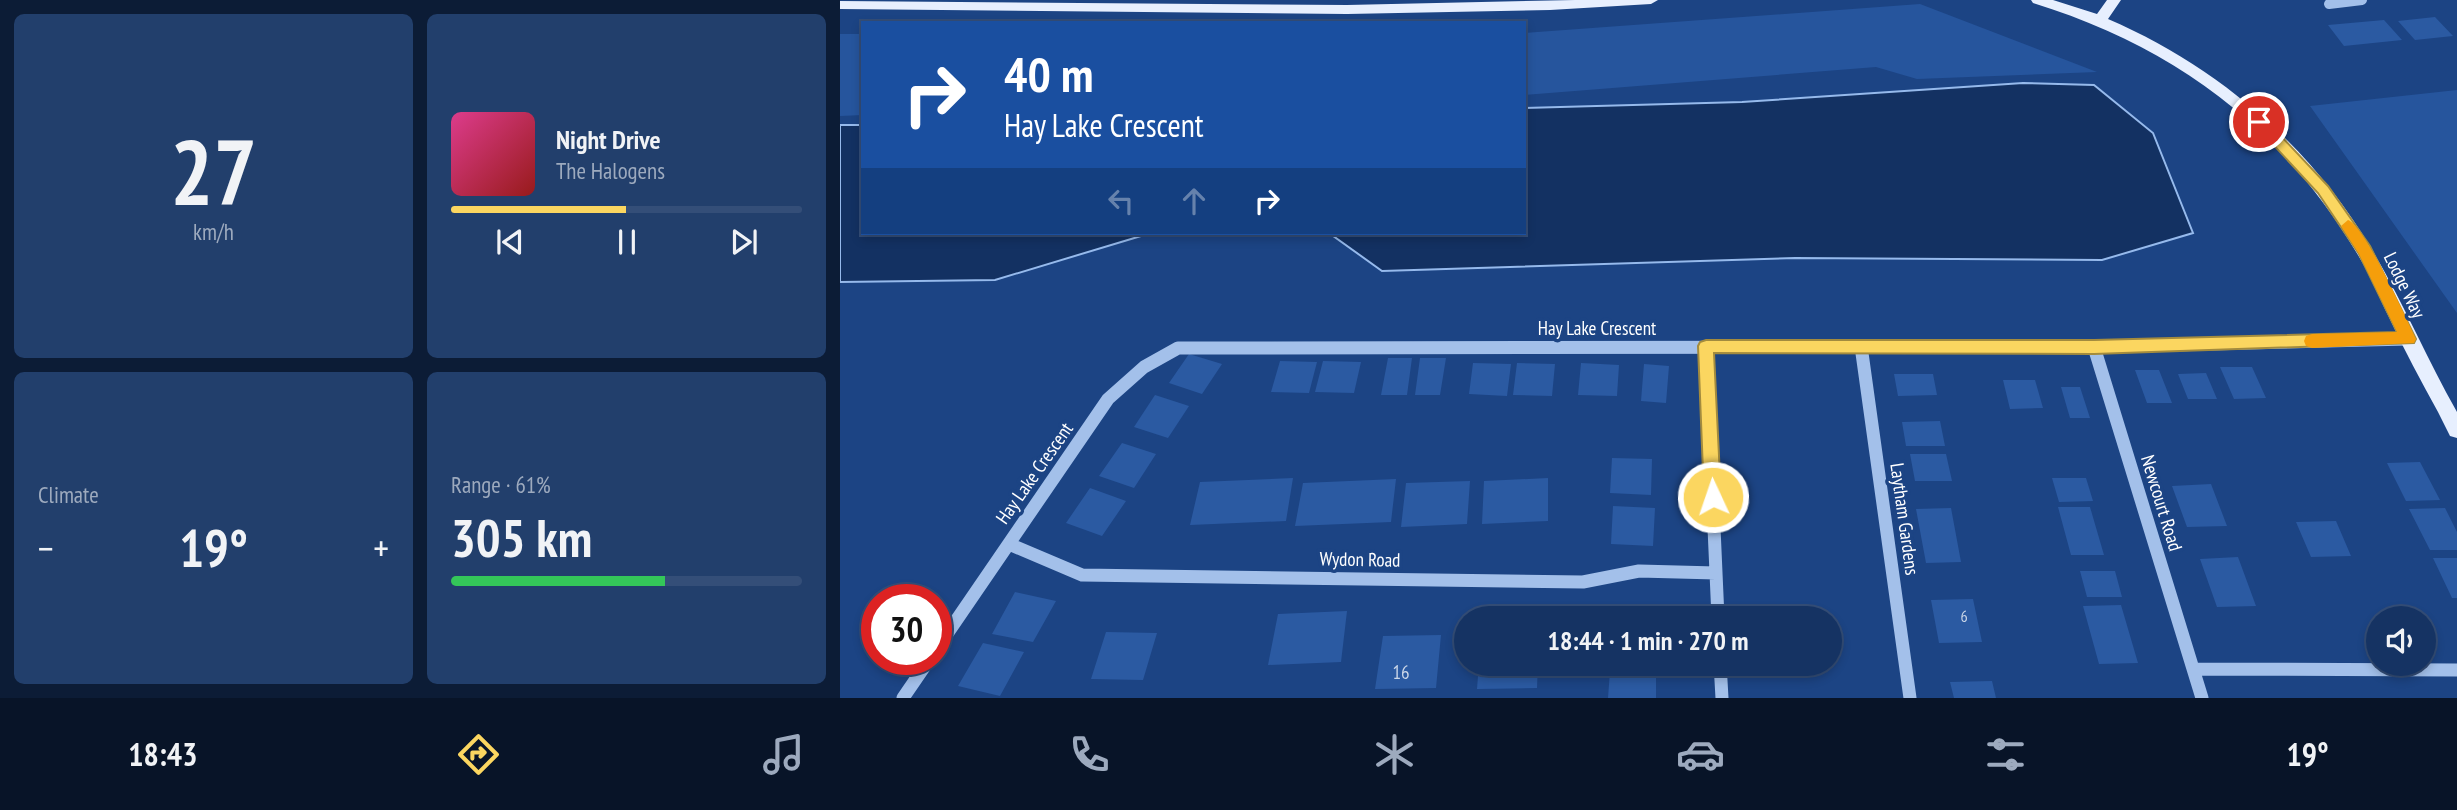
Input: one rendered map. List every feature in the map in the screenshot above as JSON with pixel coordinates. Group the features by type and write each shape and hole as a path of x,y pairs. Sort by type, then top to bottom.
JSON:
{"main road":[{"path":"840,5 1363,12 1512,8 1651,0"},
{"name":"Lodge Way","path":"2038,0 2101,18 2202,75 2274,134 2323,189 2364,250 2457,430"},
{"path":"2101,18 2114,0"}],"street":[{"path":"2329,5 2363,0"},
{"name":"Hay Lake Crescent","path":"952,627 1108,399 1144,367 1178,348 2094,347 2408,339"},
{"path":"1706,346 1717,606"},
{"name":"Laytham Gardens","path":"1861,346 1910,698"},
{"name":"Newcourt Road","path":"2094,347 2203,698"},
{"name":"Wydon Road","path":"1009,544 1082,575 1583,582 1639,571 1716,573"},
{"path":"2194,670 2457,670"},
{"path":"903,698 919,675"},
{"path":"1721,676 1722,698"}],"shaded area":[{"path":"1920,4 2097,72 1917,79 1876,67 1526,95 1526,33"},
{"path":"840,34 861,34 861,115 840,116"},
{"path":"2023,83 2094,85 2153,133 2193,233 2102,260 1795,258 1382,271 1332,235 1526,235 1526,108 1742,102"},
{"path":"2457,90 2457,313 2310,106"},
{"path":"840,125 861,125 861,235 1144,235 995,280 840,282"}],"building":[{"path":"2435,17 2453,36 2415,40 2398,21"},
{"path":"2384,20 2402,40 2344,46 2328,25"},
{"path":"1189,354 1222,364 1202,394 1169,383"},
{"path":"1388,358 1412,358 1407,395 1381,395"},
{"path":"1420,358 1446,358 1440,395 1415,395"},
{"path":"1280,361 1317,362 1309,393 1271,392"},
{"path":"1323,361 1361,362 1354,393 1315,392"},
{"path":"1473,363 1511,364 1507,396 1469,394"},
{"path":"1517,363 1555,364 1552,396 1513,395"},
{"path":"1581,363 1619,365 1617,396 1578,395"},
{"path":"1644,364 1669,366 1666,403 1641,401"},
{"path":"2220,367 2252,367 2266,398 2234,399"},
{"path":"2135,370 2159,370 2172,403 2147,403"},
{"path":"2206,373 2217,399 2188,399 2178,374"},
{"path":"1894,374 1933,374 1937,395 1898,396"},
{"path":"2003,380 2035,380 2043,408 2010,409"},
{"path":"2061,387 2080,387 2090,418 2070,418"},
{"path":"1155,395 1189,406 1168,438 1134,427"},
{"path":"1940,421 1945,446 1906,446 1902,422"},
{"path":"1122,443 1156,454 1134,488 1099,476"},
{"path":"1910,454 1946,454 1952,481 1915,481"},
{"path":"1612,458 1652,459 1651,495 1610,493"},
{"path":"2420,462 2440,500 2406,501 2387,463"},
{"path":"1293,478 1286,521 1190,525 1200,482"},
{"path":"1548,478 1548,521 1482,524 1484,481"},
{"path":"2052,478 2086,478 2093,501 2059,502"},
{"path":"1396,479 1391,522 1295,526 1303,483"},
{"path":"1470,481 1467,524 1401,527 1406,483"},
{"path":"2211,484 2227,526 2187,527 2172,486"},
{"path":"1090,488 1126,501 1102,536 1066,523"},
{"path":"1613,506 1655,508 1653,546 1611,544"},
{"path":"2058,507 2090,507 2104,555 2071,555"},
{"path":"1951,508 1961,562 1926,563 1916,509"},
{"path":"2445,508 2457,532 2457,550 2430,550 2409,509"},
{"path":"2336,521 2351,556 2311,557 2296,522"},
{"path":"2238,557 2256,606 2217,607 2200,559"},
{"path":"2433,558 2457,558 2457,598 2452,598"},
{"path":"2080,571 2115,571 2122,597 2087,597"},
{"path":"1015,592 1056,601 1033,642 992,634"},
{"path":"1973,599 1982,642 1939,643 1931,600"},
{"path":"2121,605 2138,663 2099,664 2083,606"},
{"path":"1347,611 1341,662 1268,665 1278,614"},
{"path":"1106,632 1157,633 1143,680 1091,679"},
{"path":"1441,635 1436,688 1375,689 1383,636"},
{"path":"983,643 1024,652 1000,696 958,686"},
{"path":"1478,676 1537,676 1537,688 1477,689"},
{"path":"1610,676 1656,676 1656,698 1608,698"},
{"path":"1992,681 1996,698 1954,698 1950,682"}],"slow traffic":[{"path":"2312,341 2408,339 2364,250 2348,226"}],"route":[{"path":"1713,497 1706,346 2094,347 2408,339 2364,250 2323,189 2274,134 2259,122"}]}
